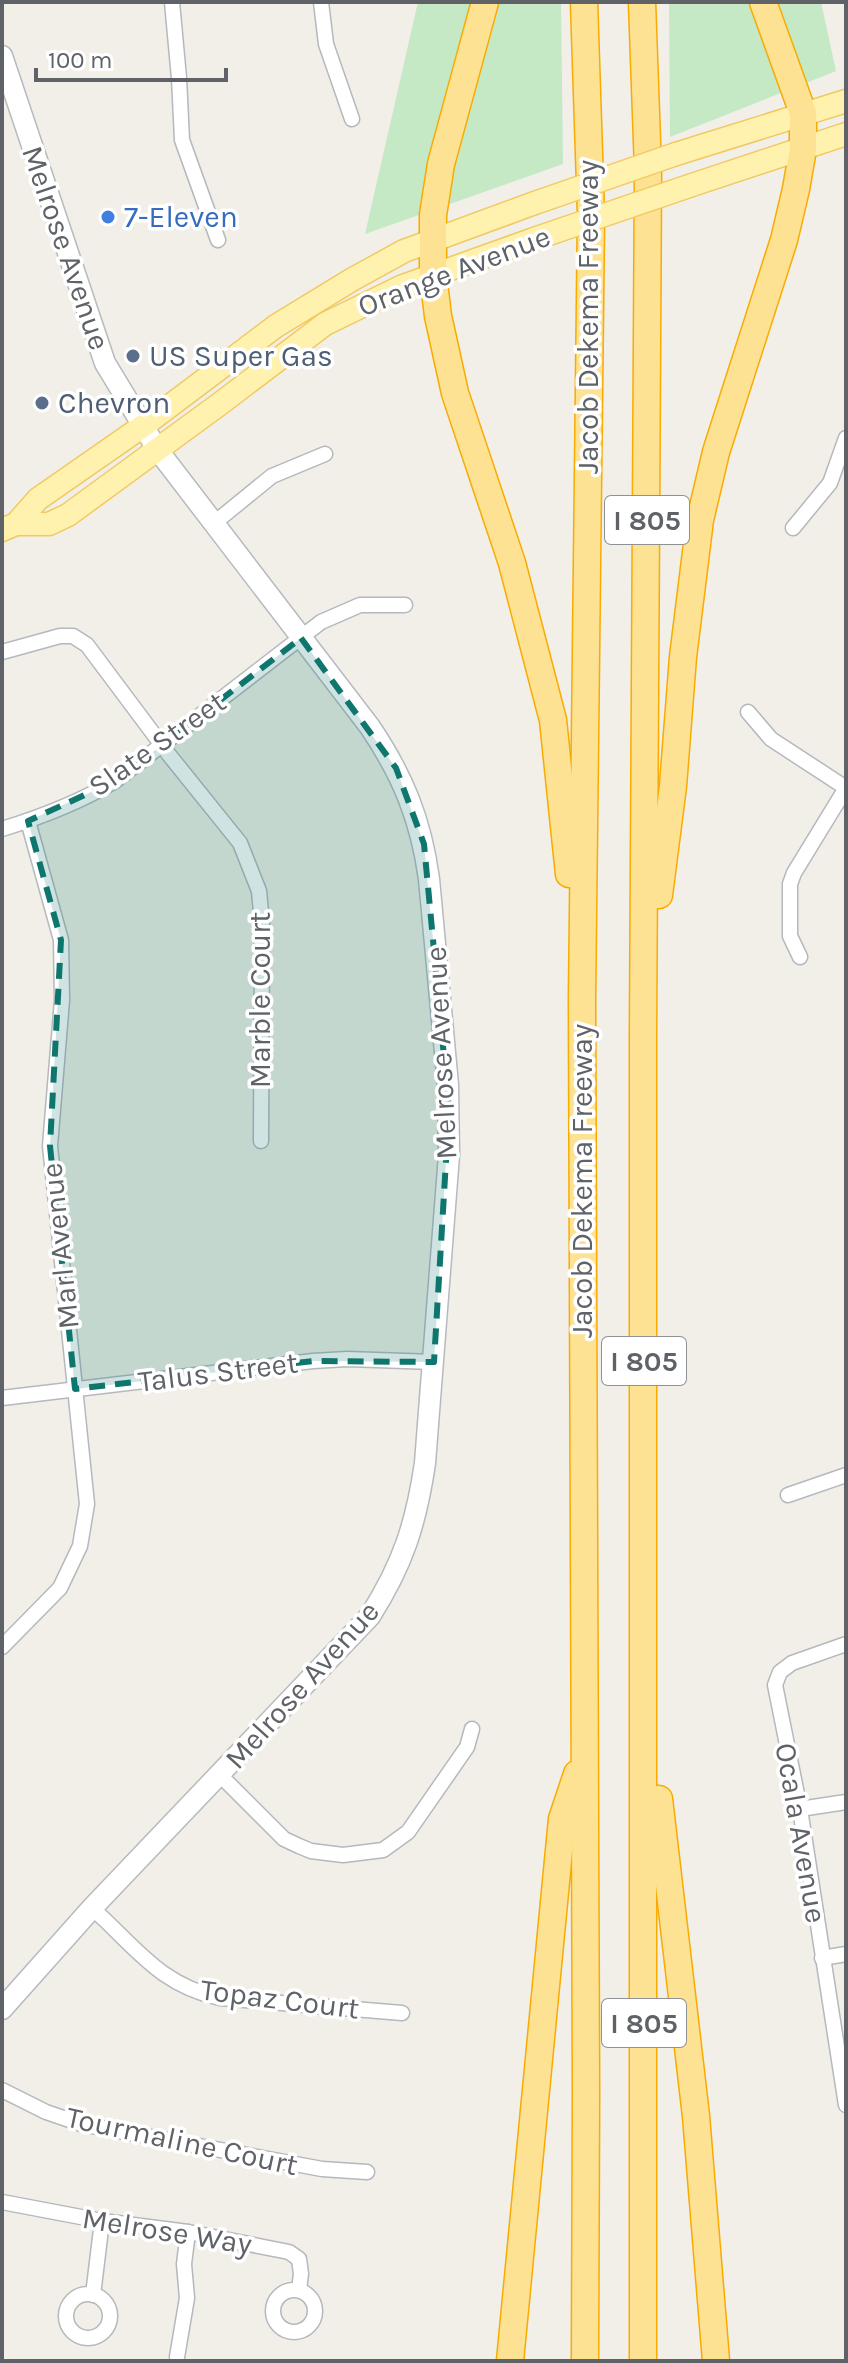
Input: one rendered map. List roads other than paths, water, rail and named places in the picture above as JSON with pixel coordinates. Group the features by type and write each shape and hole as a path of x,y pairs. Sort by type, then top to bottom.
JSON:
{"highway":[{"path":"485,2 441,164 433,215 433,275 438,316 455,393 512,563 553,720 582,1000"},
{"name":"Jacob Dekema Freeway","path":"584,2 591,230 582,1000 585,2361"},
{"name":"Jacob Dekema Freeway","path":"642,2 648,170 643,1037 643,2361"},
{"path":"643,1037 700,520 716,452 784,240 803,149 803,113 763,2"},
{"path":"645,1684 696,2116 716,2361"},
{"path":"510,2361 562,1819 584,1751"}],"main road":[{"name":"Orange Avenue","path":"9,527 38,499 143,426 276,326 404,251 686,151 846,101"},
{"name":"Orange Avenue","path":"9,527 49,524 68,515 325,324 404,285 846,134"}],"street":[{"path":"172,2 182,140 218,240"},
{"path":"321,2 326,44 352,119"},
{"name":"Melrose Avenue","path":"2,56 105,363 157,449 370,727 410,797 424,844 449,1110 449,1155 434,1362 420,1498 409,1539 392,1581 370,1616 92,1908 2,2009"},
{"path":"793,528 830,483 846,438"},
{"path":"213,524 272,476 325,454"},
{"name":"Slate Street","path":"2,829 28,821 115,781 321,622 360,605 405,605"},
{"name":"Marble Court","path":"2,652 60,636 73,636 87,645 240,843 259,891 263,955 261,1141"},
{"path":"748,712 771,739 846,788 790,884 790,936 800,957"},
{"name":"Marl Avenue","path":"2,1647 60,1588 80,1546 87,1504 50,1146 62,1000 61,940 28,821"},
{"name":"Talus Street","path":"2,1398 313,1361 434,1362"},
{"path":"788,1495 846,1475"},
{"name":"Ocala Avenue","path":"846,1644 792,1663 780,1672 775,1685 800,1809 846,2105"},
{"path":"220,1775 284,1839 299,1846 311,1851 343,1855 383,1850 408,1832 467,1747 472,1729"},
{"path":"800,1809 846,1802"},
{"name":"Topaz Court","path":"92,1908 157,1971 197,1993 220,1998 402,2013"},
{"path":"822,1958 846,1954"},
{"name":"Tourmaline Court","path":"2,2090 46,2112 81,2124 322,2169 367,2172"},
{"name":"Melrose Way","path":"2,2202 289,2252 299,2259 299,2290"},
{"path":"93,2295 102,2221"},
{"path":"177,2357 187,2298 184,2264 188,2232"}],"place":[{"name":"7-Eleven","path":"108,217"},
{"name":"US Super Gas","path":"133,356"},
{"name":"Chevron","path":"42,403"}]}
